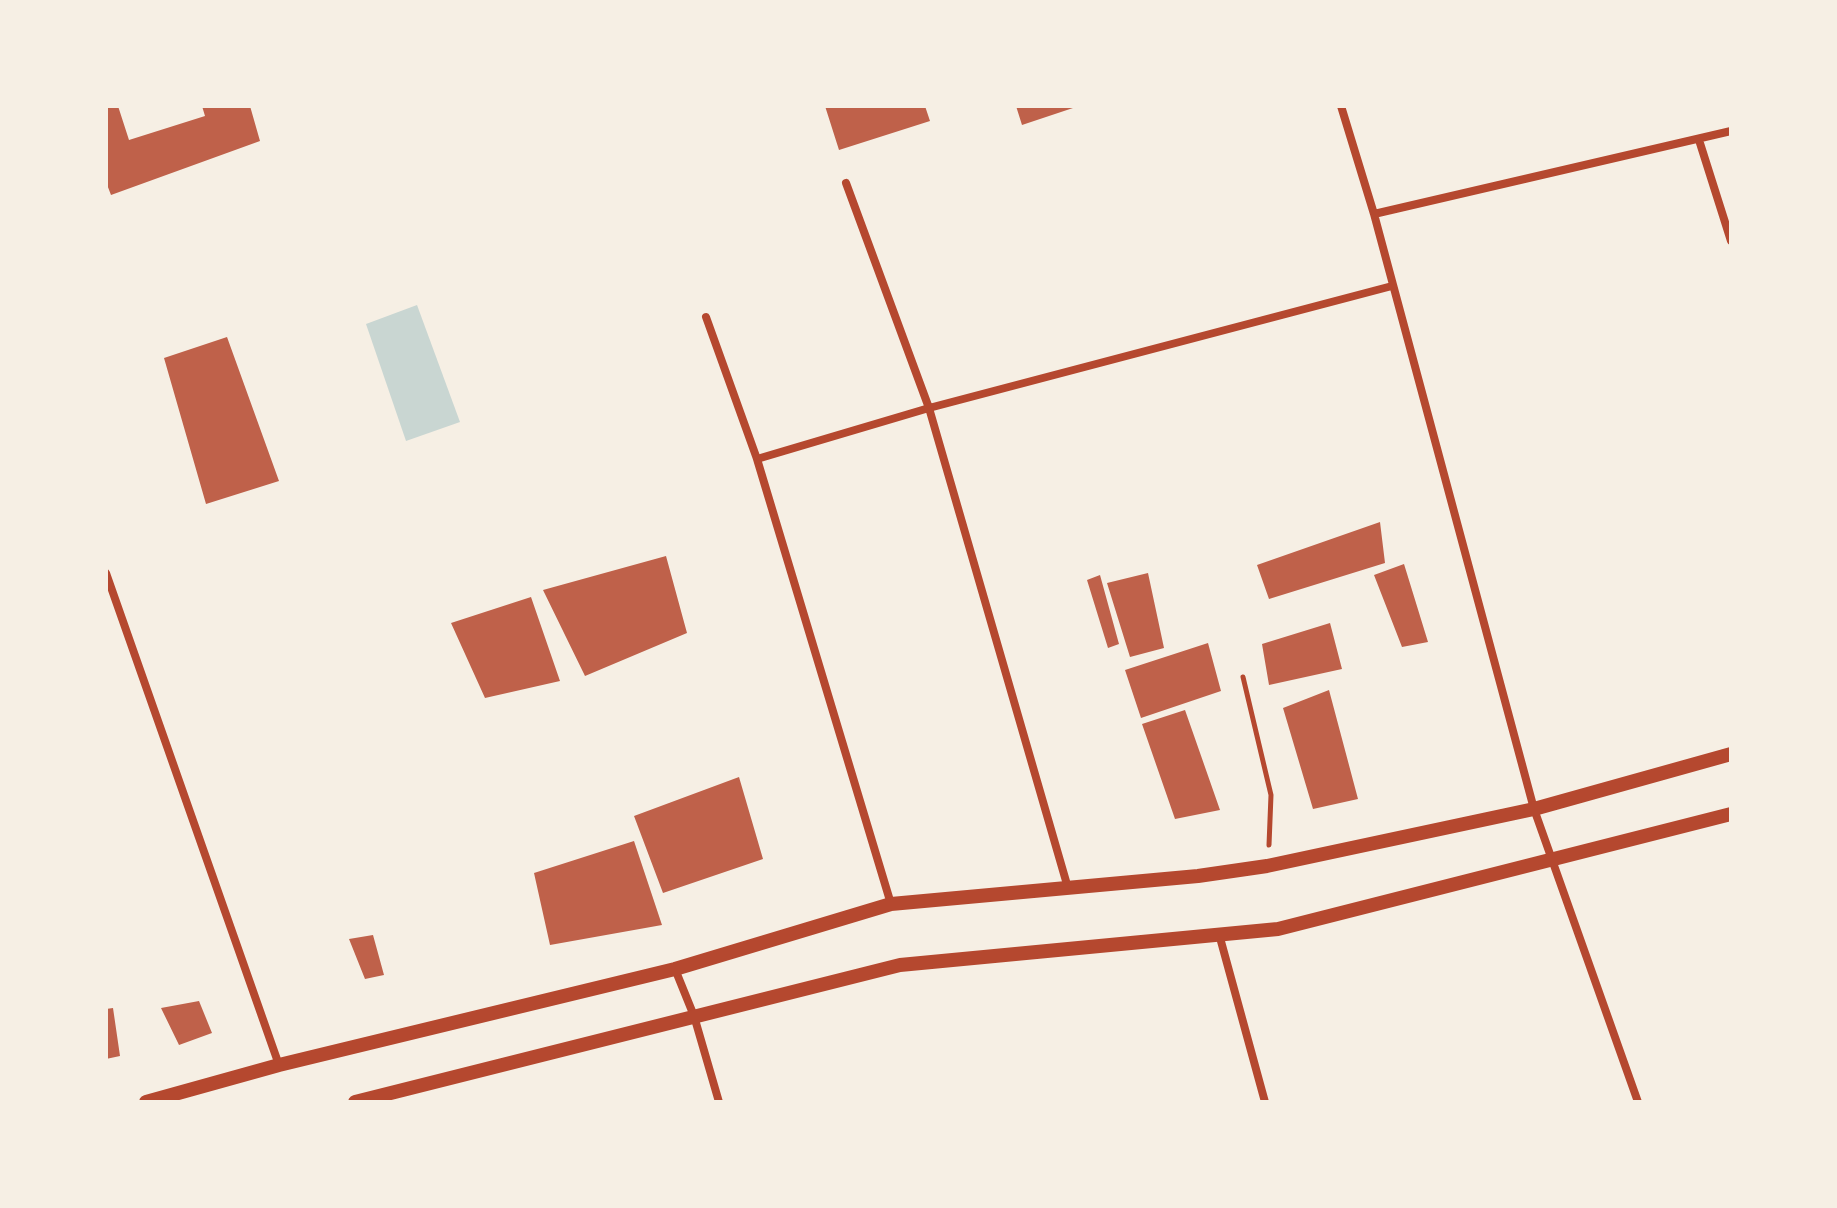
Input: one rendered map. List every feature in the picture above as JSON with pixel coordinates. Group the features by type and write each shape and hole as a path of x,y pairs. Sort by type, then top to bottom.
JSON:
{"street":[{"path":"1341,106 1374,214 1534,809 1638,1102"},
{"path":"1374,214 1731,131"},
{"path":"1699,140 1731,241"},
{"path":"846,183 929,408 1068,888"},
{"path":"757,459 929,408 1392,286"},
{"path":"706,317 757,459 891,904"},
{"path":"106,573 279,1065"},
{"path":"146,1102 279,1065 675,969 891,904 1198,876 1267,866 1534,809 1731,754"},
{"path":"355,1102 900,965 1278,929 1731,814"},
{"path":"1219,934 1265,1102"},
{"path":"675,969 694,1016 719,1102"}],"path":[{"path":"1243,677 1271,795 1267,866"}],"shaded area":[{"path":"417,305 460,422 406,441 366,324"}],"building":[{"path":"106,106 118,106 129,140 205,116 202,106 250,106 260,141 111,195 106,182"},
{"path":"825,106 925,106 930,121 839,150"},
{"path":"1016,106 1076,106 1076,107 1022,125"},
{"path":"227,337 279,481 206,504 164,358"},
{"path":"1380,522 1385,563 1269,599 1257,565"},
{"path":"666,556 687,633 585,676 543,590"},
{"path":"1404,564 1428,642 1402,647 1374,575"},
{"path":"1148,573 1164,648 1130,657 1107,583"},
{"path":"1100,575 1119,644 1108,648 1087,580"},
{"path":"531,597 560,681 485,698 451,623"},
{"path":"1330,623 1342,669 1269,685 1262,644"},
{"path":"1208,643 1221,691 1141,718 1125,670"},
{"path":"1329,690 1358,799 1313,809 1283,708"},
{"path":"1185,710 1220,810 1175,819 1142,724"},
{"path":"739,777 763,859 663,893 634,816"},
{"path":"634,841 662,925 550,945 534,873"},
{"path":"373,935 384,975 365,979 349,939"},
{"path":"199,1001 212,1033 179,1045 161,1008"},
{"path":"113,1008 120,1056 106,1059 106,1009"}]}
